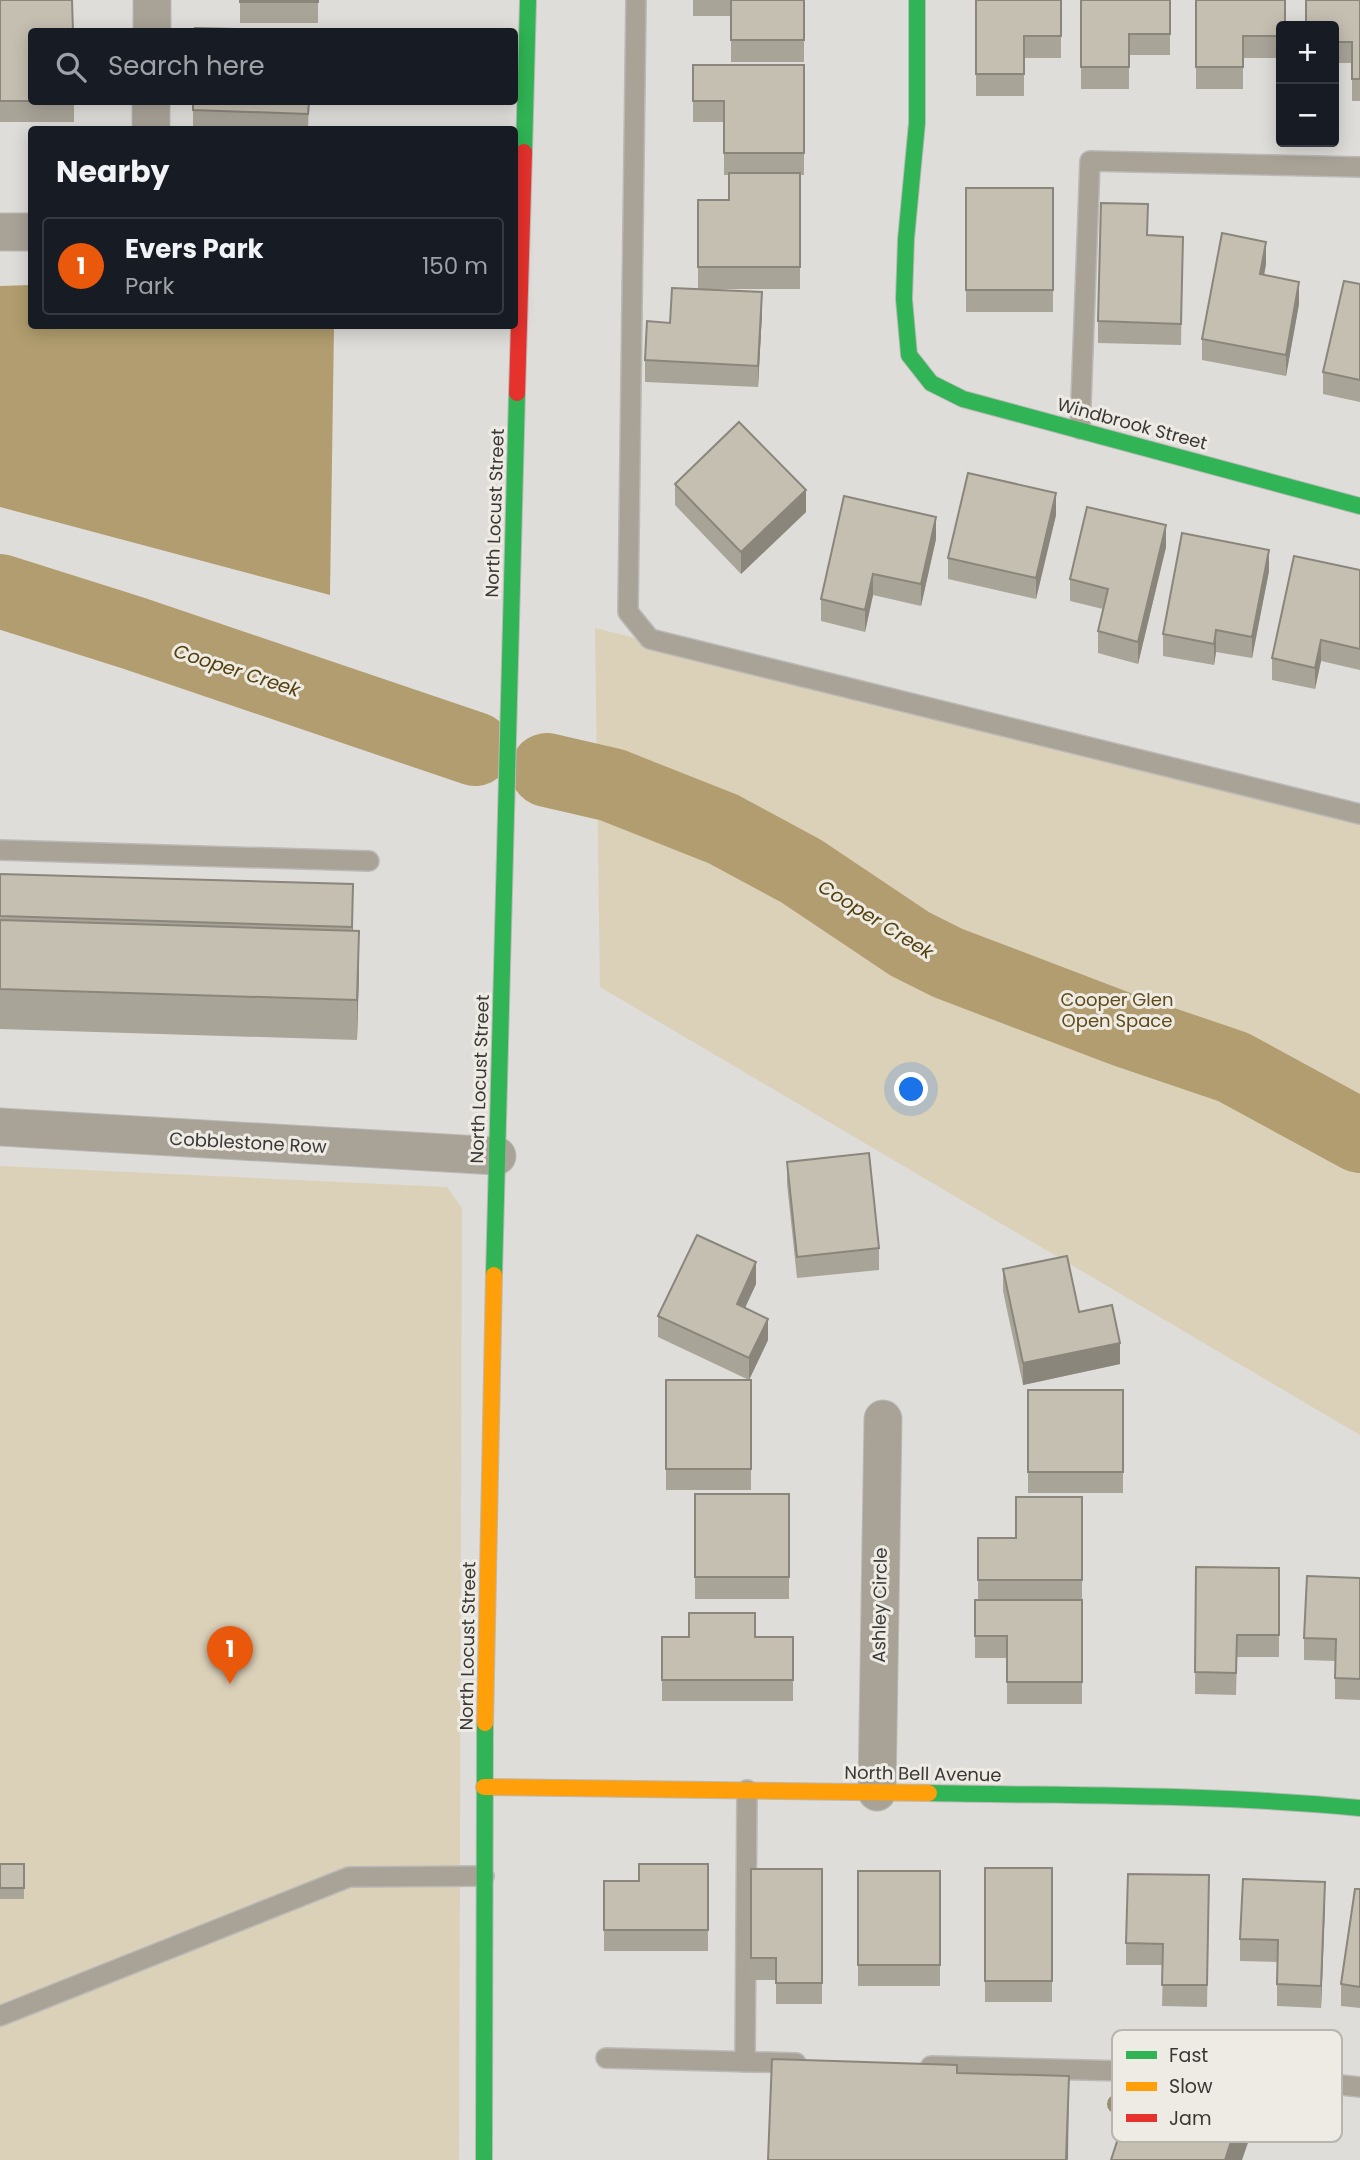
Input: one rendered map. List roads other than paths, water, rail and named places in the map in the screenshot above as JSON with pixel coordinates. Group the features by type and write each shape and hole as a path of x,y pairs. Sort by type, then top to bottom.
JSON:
{"main road":[{"name":"North Locust Street","path":"484,2160 484,1787 497,1156 528,0"},
{"name":"Windbrook Street","path":"917,0 917,122 905,287 909,355 931,383 963,399 1360,506"},
{"name":"North Bell Avenue","path":"484,1787 1169,1797 1360,1808"}],"street":[{"path":"152,0 152,28"},
{"path":"151,105 151,126"},
{"path":"0,232 28,232"},
{"name":"Cobblestone Row","path":"0,1128 497,1156"},
{"name":"Ashley Circle","path":"877,1792 883,1419"}],"lane":[{"path":"636,0 628,612 650,639 1360,814"},
{"path":"1080,429 1090,162 1360,167"},
{"path":"0,850 369,861"},
{"path":"745,2062 747,1790"},
{"path":"0,2016 349,1877 484,1876"},
{"path":"606,2058 819,2064"},
{"path":"914,2066 1112,2071"},
{"path":"1342,2085 1360,2087"}],"waterway":[{"name":"Cooper Creek","path":"0,591 133,633 475,749"},
{"name":"Cooper Creek","path":"547,770 612,785 723,829 801,871 910,944 948,963 1124,1030 1233,1067 1360,1136"}],"place":[{"name":"Evers Park","path":"230,1684"}],"park label":[{"name":"Cooper Glen Open Space","path":"1117,1010"}]}
